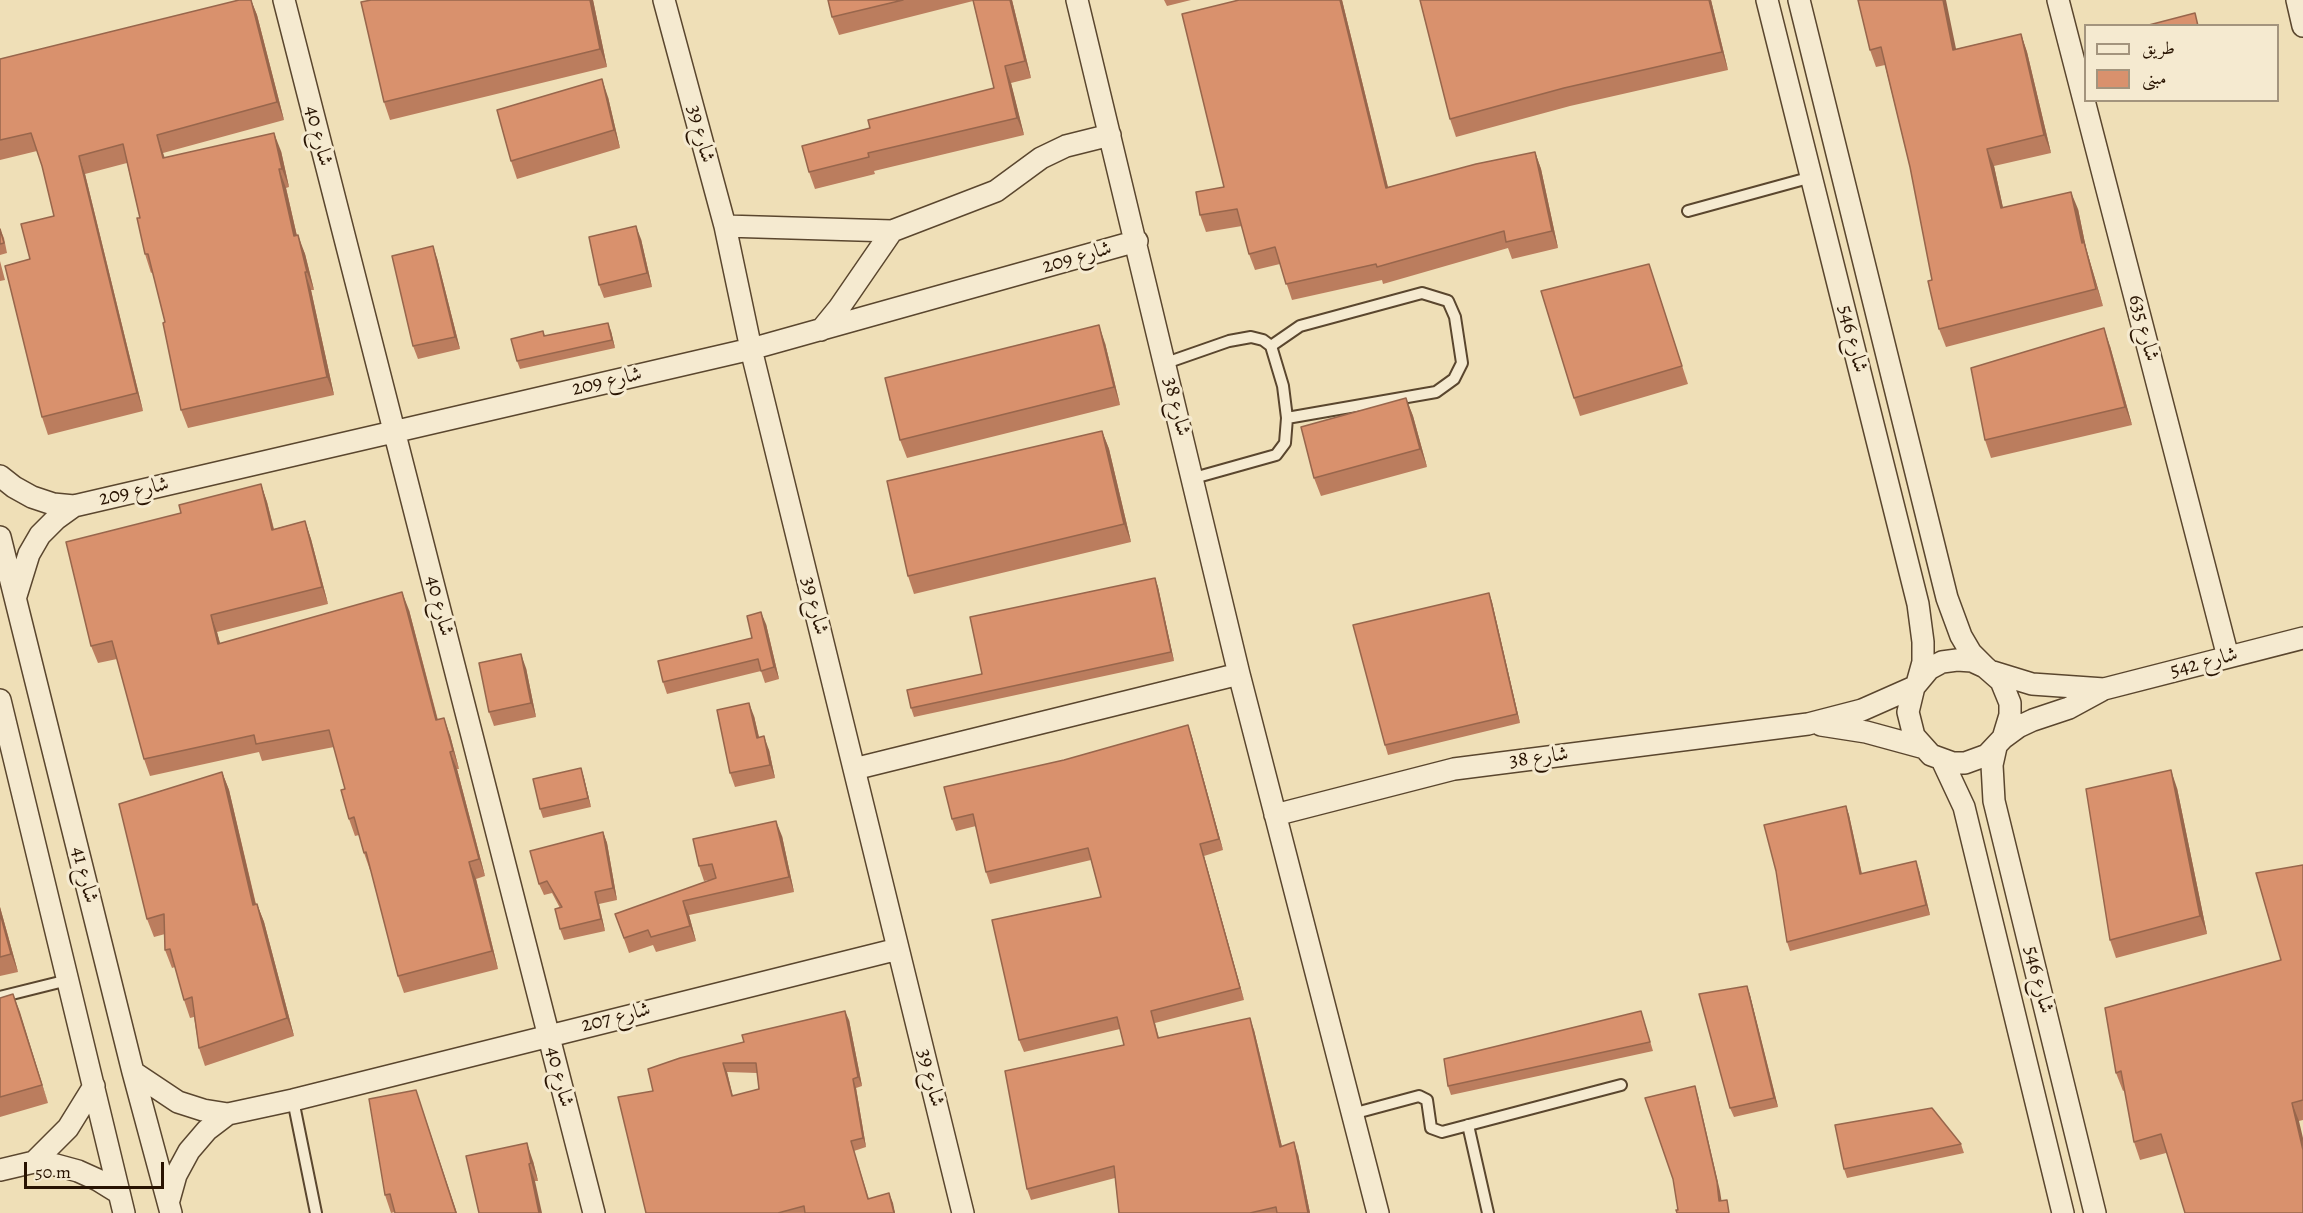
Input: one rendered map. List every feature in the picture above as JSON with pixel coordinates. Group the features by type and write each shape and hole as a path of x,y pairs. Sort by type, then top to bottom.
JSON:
{"street":[{"name":"شارع 40","path":"284,0 594,1213"},
{"name":"شارع 39","path":"664,0 724,226 751,349 963,1213"},
{"name":"شارع 38","path":"1077,0 1194,478 1239,674 1378,1213"},
{"name":"شارع 546","path":"1767,0 1918,604 1923,662 1916,683"},
{"name":"شارع 546","path":"1799,0 1947,598 1961,636 1971,653 1989,670"},
{"name":"شارع 635","path":"2058,0 2084,100"},
{"path":"2296,0 2303,26"},
{"name":"شارع 635","path":"2084,102 2228,657"},
{"path":"724,226 892,231 996,191 1041,158 1066,146 1110,135"},
{"path":"821,330 839,308 892,231"},
{"name":"شارع 209","path":"0,476 32,497 52,504 74,506 751,349 1137,241"},
{"name":"شارع 209","path":"15,598 29,554 40,535 74,506"},
{"name":"شارع 41","path":"0,537 133,1072 170,1207"},
{"name":"شارع 542","path":"2000,743 2033,720 2069,708 2104,689 2303,638"},
{"path":"1964,660 1989,670 2001,681 2010,703 2010,715 2000,743 1987,755 1965,763 1942,760 1922,747 1909,724 1909,699 1916,683 1929,669 1942,662 1964,660"},
{"name":"شارع 542","path":"1989,670 2032,684 2104,689"},
{"path":"854,769 1239,674"},
{"name":"شارع 38","path":"1275,815 1454,769 1808,724 1862,710 1916,683"},
{"name":"شارع 41","path":"0,700 122,1203"},
{"name":"شارع 38","path":"1808,724 1866,732 1922,747"},
{"name":"شارع 546","path":"2000,743 1992,765 1994,801 2095,1213"},
{"name":"شارع 546","path":"1942,760 1964,807 2063,1213"},
{"name":"شارع 207","path":"133,1072 178,1102 203,1110 228,1114 293,1100 898,949"},
{"path":"34,1162 68,1128 94,1086"},
{"name":"شارع 207","path":"170,1207 176,1175 189,1151 207,1130 228,1114"},
{"path":"0,1170 34,1162 78,1171 98,1180 122,1203"}],"lane":[{"path":"1688,211 1812,177"},
{"path":"1271,345 1300,326 1422,294 1448,301 1455,317 1462,363 1454,379 1436,392 1287,418"},
{"path":"1166,363 1229,341 1251,336 1271,345 1283,386 1287,418 1285,443 1276,455 1194,478"},
{"path":"0,997 68,980"},
{"path":"1352,1114 1419,1096 1427,1100 1431,1128 1442,1132 1621,1085"},
{"path":"293,1100 316,1213"},
{"path":"1468,1125 1488,1213"}],"building":[{"path":"239,0 251,0 277,102 157,135 163,158 274,133 282,169 279,169 294,236 298,235 307,272 305,272 327,377 181,410 163,323 165,322 148,254 145,254 137,218 140,218 123,144 79,156 137,393 42,417 5,266 30,259 21,224 54,216 31,133 0,140 0,59"},
{"path":"371,0 590,0 600,49 384,102 361,2"},
{"path":"828,0 903,0 832,17"},
{"path":"973,0 1010,0 1025,61 1005,66 1017,118 868,153 869,157 809,172 802,146 870,128 868,120 994,88"},
{"path":"1239,0 1340,0 1386,188 1476,164 1535,152 1552,231 1506,242 1504,231 1377,267 1376,264 1286,284 1275,247 1249,254 1237,209 1200,215 1196,192 1224,187 1182,14"},
{"path":"1420,0 1709,0 1722,52 1564,88 1450,119"},
{"path":"1858,0 1943,0 1953,50 2021,34 2044,135 1987,149 2001,208 2071,192 2082,243 2084,242 2096,289 1939,329 1928,281 1932,280 1910,167 1881,47 1870,50"},
{"path":"2195,13 2198,24 2153,24"},
{"path":"602,79 614,130 511,161 497,110"},
{"path":"636,226 647,273 599,285 589,237"},
{"path":"0,229 4,243 0,244"},
{"path":"433,246 455,337 413,346 392,256"},
{"path":"1649,264 1682,366 1574,398 1541,291"},
{"path":"608,323 612,340 517,361 511,339 543,331 544,336"},
{"path":"1099,325 1114,387 900,440 885,378"},
{"path":"2104,328 2125,407 1985,440 1971,368"},
{"path":"1406,398 1420,449 1314,478 1301,427"},
{"path":"1102,431 1124,524 908,576 887,481"},
{"path":"261,484 272,530 305,521 322,587 211,615 218,644 402,592 436,720 444,718 453,751 450,752 479,859 469,862 492,951 398,976 366,852 364,853 354,817 349,819 341,790 345,789 329,730 256,744 254,735 144,759 112,641 91,646 66,542 181,513 179,505"},
{"path":"1155,578 1171,652 911,708 907,690 982,674 970,617"},
{"path":"1489,593 1517,714 1385,745 1353,625"},
{"path":"761,612 774,667 761,671 758,659 663,682 658,661 752,638 747,616"},
{"path":"521,654 531,703 489,712 479,663"},
{"path":"749,703 757,738 764,736 770,765 730,773 717,710"},
{"path":"1188,725 1219,839 1200,844 1240,988 1151,1011 1158,1038 1250,1018 1280,1147 1294,1142 1308,1213 1277,1213 1276,1207 1250,1213 1119,1213 1114,1166 1027,1189 1005,1071 1124,1045 1117,1017 1019,1040 992,920 1101,897 1088,848 986,872 973,814 952,819 944,787 1064,760"},
{"path":"581,768 588,798 540,809 533,779"},
{"path":"2171,770 2200,916 2110,940 2086,789"},
{"path":"222,772 253,905 257,904 287,1018 199,1048 192,997 184,1000 170,949 165,950 164,914 147,919 119,804"},
{"path":"1846,806 1860,874 1916,861 1926,905 1787,942 1776,871 1764,825"},
{"path":"776,821 789,877 683,901 690,926 651,937 648,930 624,938 615,914 716,878 712,864 699,866 693,839"},
{"path":"603,832 613,888 595,892 601,919 560,929 555,909 562,907 547,881 539,884 530,851"},
{"path":"2303,865 2303,1100 2292,1103 2303,1150 2303,1213 2185,1213 2161,1134 2134,1142 2121,1071 2116,1073 2105,1008 2281,960 2256,873"},
{"path":"0,913 11,954 0,957"},
{"path":"1747,986 1774,1098 1730,1108 1699,994"},
{"path":"13,994 42,1085 0,1097 0,998"},
{"path":"845,1011 858,1077 853,1079 863,1138 851,1141 868,1199 889,1193 894,1213 805,1213 804,1206 778,1213 646,1213 618,1097 653,1091 648,1069 680,1058 744,1042 742,1035","holes":["723,1063 756,1063 759,1089 732,1096"]},
{"path":"1641,1011 1650,1042 1448,1086 1444,1059"},
{"path":"1695,1086 1717,1182 1719,1201 1727,1200 1729,1213 1677,1213 1673,1179 1645,1098"},
{"path":"416,1090 456,1213 395,1213 390,1194 385,1195 369,1099"},
{"path":"1932,1108 1961,1144 1844,1169 1835,1125"},
{"path":"527,1143 539,1213 479,1213 466,1156"}]}
